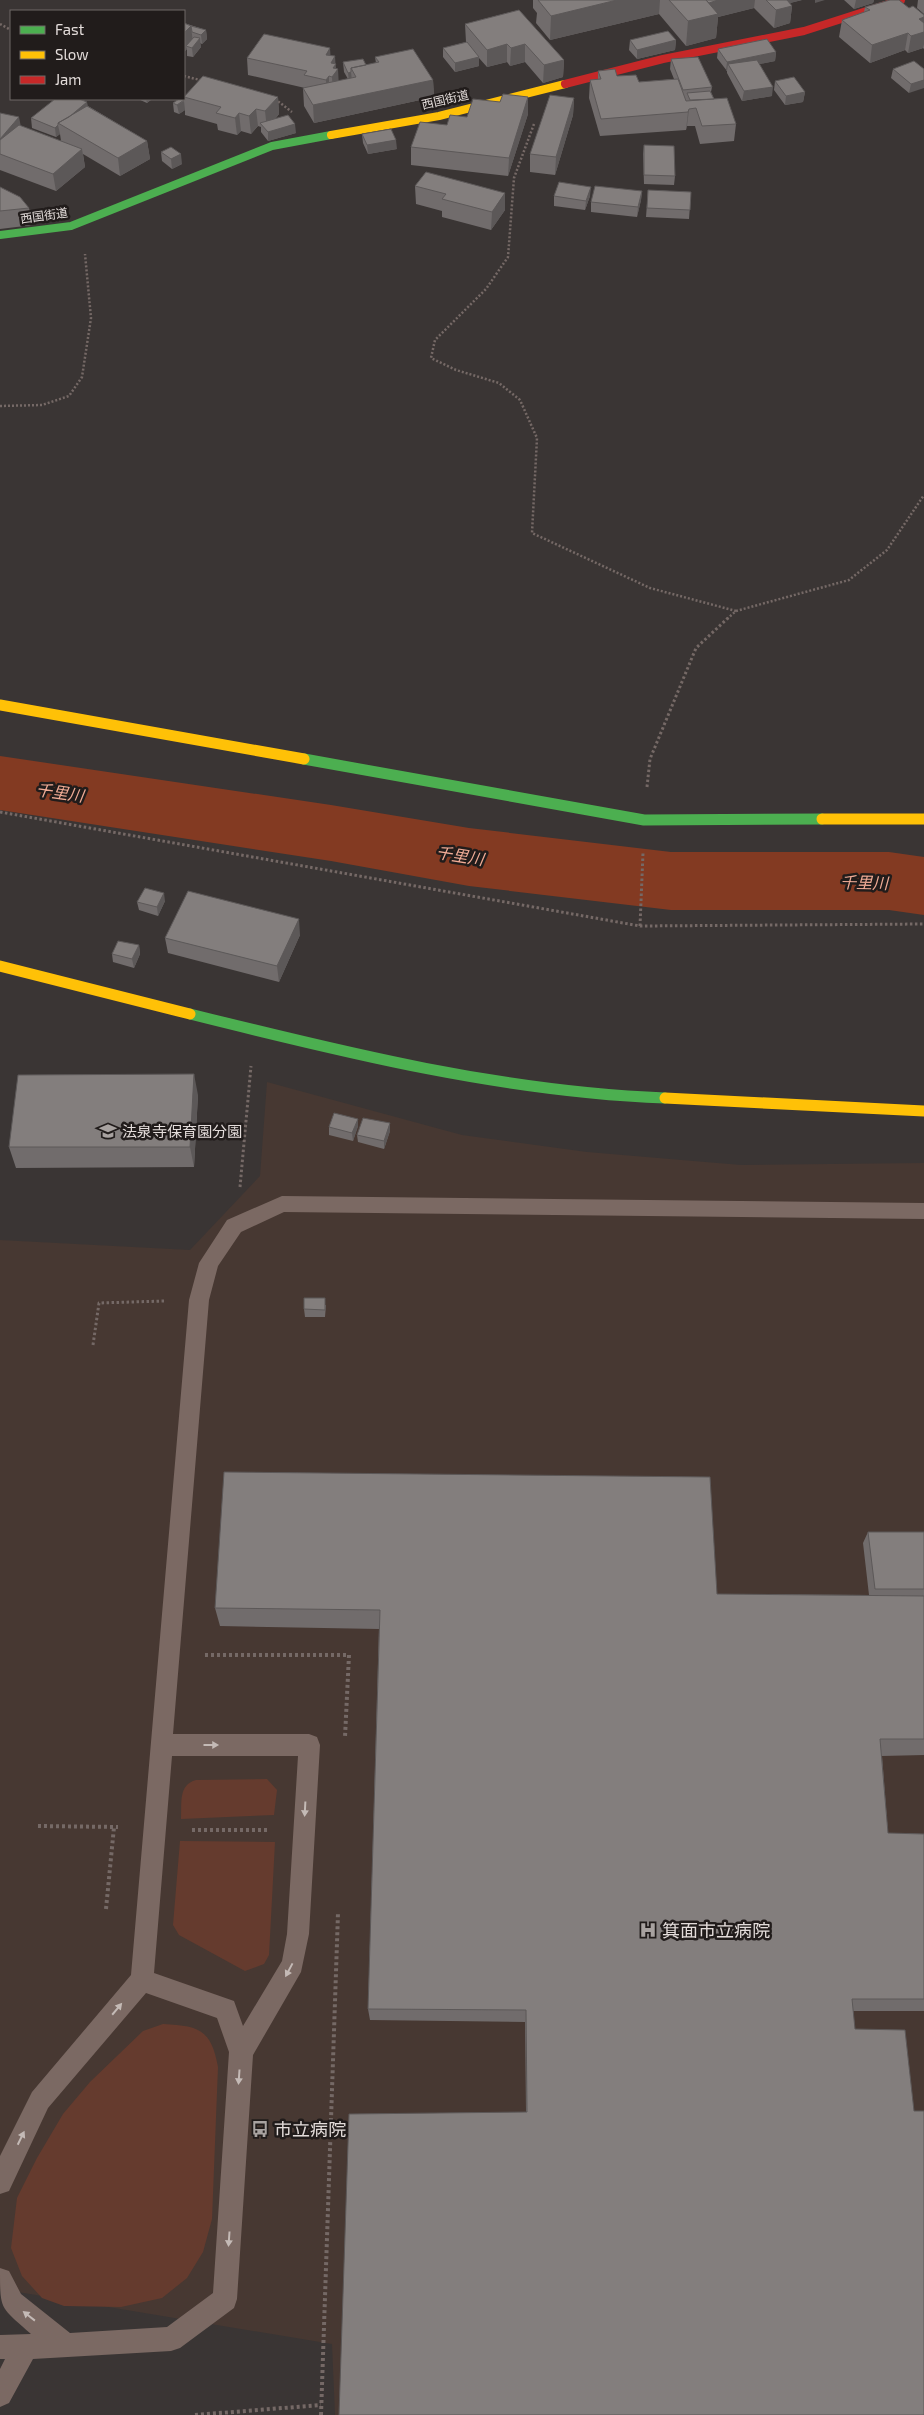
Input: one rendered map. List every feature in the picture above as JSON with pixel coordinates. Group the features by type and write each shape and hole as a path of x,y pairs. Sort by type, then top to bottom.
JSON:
{"street":[{"name":"西国街道","path":"0,235 71,226 272,146 439,116 663,59 804,31 900,0"},
{"path":"0,705 644,820 924,819"},
{"path":"0,966 305,1043 444,1073 590,1094 924,1111"}],"lane":[{"path":"0,2182 40,2100 142,1980 199,1300 209,1263 234,1226 282,1204 924,1211"},
{"path":"162,1745 309,1745 298,1934 292,1964 241,2052"},
{"path":"0,2347 66,2346 171,2339 225,2299 241,2052 226,2009 142,1980"},
{"path":"0,2280 12,2304 66,2346"},
{"path":"0,2394 26,2346"}],"path":[{"path":"185,76 211,83"},
{"path":"547,88 514,178 508,257 486,288 435,340 431,358 456,370 499,383 520,400 537,438 532,533 650,588 736,611"},
{"path":"274,99 289,109 312,139"},
{"path":"0,406 42,405 69,396 82,377 91,318 84,250"},
{"path":"640,926 644,820 650,759 696,648 736,611 849,580 888,550 924,495"},
{"path":"0,812 640,926 924,924"},
{"path":"233,1193 240,1187 251,1061"},
{"path":"93,1345 99,1303 165,1301"},
{"path":"38,1826 123,1826"},
{"path":"106,1909 114,1827"},
{"path":"191,1830 276,1830"},
{"path":"195,2415 321,2405"}],"shaded area":[{"path":"267,1082 462,1135 587,1152 741,1165 924,1163 924,2415 335,2415 332,2344 0,2289 0,1240 190,1250 260,1176"},
{"path":"267,1779 277,1790 274,1815 181,1819 182,1795 190,1782 196,1780"},
{"path":"180,1841 275,1842 269,1955 264,1964 245,1971 179,1935 173,1925"},
{"path":"163,2024 186,2026 201,2032 212,2045 218,2067 212,2219 203,2252 187,2278 162,2298 121,2307 64,2306 42,2298 22,2276 11,2248 17,2198 37,2158 63,2114 90,2082 143,2031"}],"building":[{"path":"538,0 617,0 551,16"},
{"path":"669,0 706,0 718,14 688,21"},
{"path":"706,0 718,0 709,3"},
{"path":"766,0 787,0 792,6 776,10"},
{"path":"890,0 899,0 909,8 913,6 924,15 924,17 919,19 924,23 924,32 911,36 908,33 872,45 842,20 870,10 865,7"},
{"path":"519,10 564,60 544,65 525,44 511,48 507,44 487,50 465,24"},
{"path":"185,23 191,26 185,32"},
{"path":"191,26 206,30 201,35 192,32"},
{"path":"668,31 676,40 637,50 630,40"},
{"path":"264,34 330,48 326,55 335,56 331,63 336,64 333,68 338,69 332,77 329,76 326,80 304,75 307,71 247,58"},
{"path":"194,37 200,38 192,48 186,46"},
{"path":"767,39 776,52 727,62 718,49"},
{"path":"467,42 479,57 455,63 443,48"},
{"path":"413,49 433,80 313,105 303,88 356,77 351,68 379,62 375,57"},
{"path":"698,57 712,87 683,90 671,59"},
{"path":"363,59 366,65 351,68 351,72 348,73 343,62"},
{"path":"757,60 773,87 744,91 728,64"},
{"path":"914,61 924,69 924,80 911,84 893,69"},
{"path":"615,69 617,76 636,75 639,82 678,79 686,101 727,98 736,124 702,126 696,108 689,109 688,112 601,119 590,80 601,79 598,71"},
{"path":"203,76 278,97 265,111 256,109 249,116 239,113 235,118 216,113 221,107 185,96"},
{"path":"794,77 805,92 786,96 775,81"},
{"path":"710,91 714,99 690,100 687,93"},
{"path":"503,94 528,97 509,158 411,147 420,122 447,125 450,115 467,117 473,99 500,102"},
{"path":"550,95 574,98 556,157 530,154"},
{"path":"54,100 82,100 87,102 69,117 58,123 55,128 31,118"},
{"path":"178,100 184,100 177,105 173,103"},
{"path":"87,106 147,141 118,158 58,123"},
{"path":"0,113 19,117 0,139"},
{"path":"288,115 295,124 268,132 260,123"},
{"path":"19,125 82,149 53,174 0,154 0,140"},
{"path":"391,129 396,140 367,145 362,134"},
{"path":"644,145 674,146 675,176 644,175"},
{"path":"171,147 181,154 171,159 161,152"},
{"path":"426,172 505,193 492,212 442,199 446,194 415,186"},
{"path":"559,182 591,187 586,201 554,196"},
{"path":"595,186 642,191 638,207 591,202"},
{"path":"0,187 20,197 29,208 0,211"},
{"path":"648,190 691,192 690,210 647,208"},
{"path":"145,888 164,893 157,907 137,902"},
{"path":"188,891 299,919 277,966 165,938"},
{"path":"118,941 139,945 132,959 112,954"},
{"name":"法泉寺保育園分園","path":"194,1074 190,1147 9,1147 18,1075"},
{"path":"334,1113 358,1119 352,1133 329,1127"},
{"path":"363,1118 390,1123 384,1141 357,1135"},
{"path":"304,1298 325,1298 325,1310 304,1309"},
{"name":"箕面市立病院","path":"224,1472 710,1477 717,1594 924,1596 924,1739 880,1739 888,1833 924,1834 924,1999 852,1999 855,2029 905,2030 914,2111 924,2111 924,2415 339,2415 349,2114 527,2112 526,2010 368,2009 380,1610 215,1608"},
{"path":"868,1532 924,1532 924,1589 875,1589"}],"waterway":[{"name":"千里川","path":"0,783 331,833 469,857 671,881 889,881 924,886"}],"traffic: fast":[{"path":"0,235 71,226 272,146 331,135"},
{"path":"304,759 644,820 822,819"},
{"path":"190,1014 338,1050 488,1080 598,1095 665,1098"}],"traffic: slow":[{"path":"331,135 439,116 565,84"},
{"path":"0,705 304,759"},
{"path":"822,819 924,819"},
{"path":"0,966 190,1014"},
{"path":"665,1098 924,1111"}],"traffic: jam":[{"path":"565,84 663,59 804,31 901,0"}],"place":[{"name":"法泉寺保育園分園","path":"108,1131"},
{"name":"箕面市立病院","path":"648,1930"},
{"name":"市立病院","path":"260,2129"}]}
